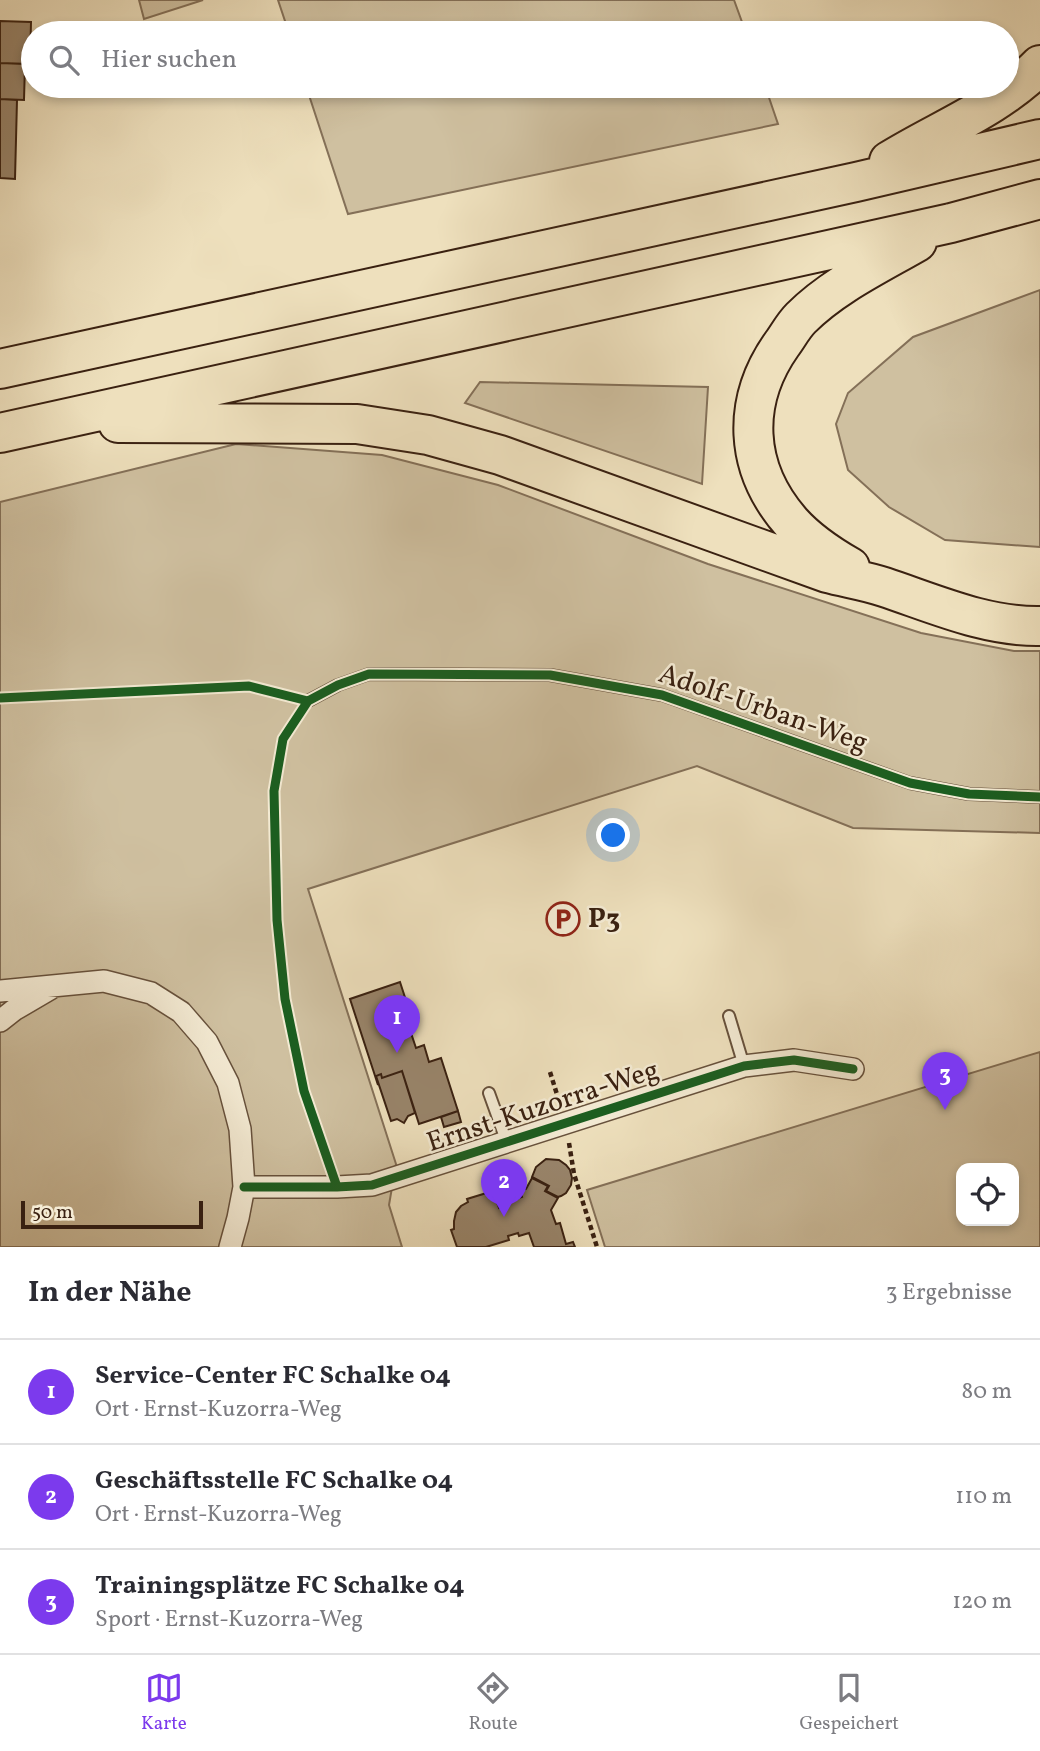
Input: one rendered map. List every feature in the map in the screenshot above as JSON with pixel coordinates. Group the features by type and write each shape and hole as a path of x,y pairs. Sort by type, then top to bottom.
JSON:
{"highway":[{"path":"1019,84 1040,65"},
{"path":"856,182 998,98"},
{"path":"0,369 856,182 1040,139"},
{"path":"0,433 951,223 1040,199"},
{"path":"882,586 813,543 791,521 767,487 753,448 754,408 763,377 774,355 799,319 839,287 951,223"},
{"path":"42,423 356,424 428,435 500,455 827,573 882,586 972,617 1023,627 1040,626"}],"street":[{"path":"0,991 104,981 151,993 181,1012 207,1042 228,1083 240,1129 244,1187 230,1247"},
{"path":"0,1021 58,985"},
{"name":"Ernst-Kuzorra-Weg","path":"244,1187 372,1185 744,1066 794,1060 853,1069"}],"lane":[{"name":"Adolf-Urban-Weg","path":"308,701 338,685 369,674 550,675 662,695 910,783 969,794 1040,797"},
{"path":"729,1016 744,1066"},
{"path":"489,1093 506,1143"}],"path":[{"path":"550,1072 566,1123 574,1174 597,1247"}],"shaded area":[{"path":"139,0 203,0 144,19"},
{"path":"278,0 734,0 742,21 285,21"},
{"path":"310,98 769,98 778,124 348,214"},
{"path":"1040,290 1040,547 945,540 889,507 848,470 836,424 848,393 913,337"},
{"path":"480,382 708,387 702,484 465,403"},
{"path":"236,444 382,455 498,485 708,564 921,633 1014,651 1040,651 1040,833 853,828 697,766 308,889 396,1164 389,1205 402,1247 0,1247 0,502"},
{"path":"1040,1052 1040,1247 605,1247 587,1190"}],"building":[{"path":"0,21 21,22 21,64 0,63"},
{"path":"0,63 21,64 21,98 24,100 0,99"},
{"path":"0,99 17,100 15,179 0,178"},
{"path":"400,982 411,1016 406,1018 416,1048 424,1045 429,1062 441,1058 458,1111 419,1124 402,1071 382,1078 381,1074 376,1076 378,1085 350,999"},
{"path":"402,1071 415,1113 408,1116 404,1123 397,1119 391,1121 376,1076 381,1074 382,1078"},
{"path":"458,1111 461,1122 444,1127 441,1117"},
{"path":"546,1159 559,1160 570,1170 571,1185 561,1196 546,1191 549,1186 532,1177 536,1167"},
{"path":"532,1178 548,1186 545,1191 558,1198 551,1210 556,1224 560,1223 566,1244 573,1242 575,1247 534,1247 529,1233 519,1236 518,1233 508,1236 509,1240 486,1247 457,1247 451,1230 454,1229 456,1212 468,1202 467,1199 493,1191 499,1208 509,1205 508,1202 522,1197 520,1191 526,1189"}],"cycle path":[{"path":"337,1187 304,1091 285,999 277,920 274,791 283,739 308,701 338,685 369,674 550,675 662,695 910,783 969,794 1040,797"},
{"path":"0,698 249,686 308,701"},
{"path":"244,1187 372,1185 744,1066 794,1060 853,1069"}],"place":[{"name":"P3","path":"563,919"},
{"name":"Service-Center FC Schalke 04","path":"397,1053"},
{"name":"Trainingsplätze FC Schalke 04","path":"945,1110"},
{"name":"Geschäftsstelle FC Schalke 04","path":"504,1217"}]}
